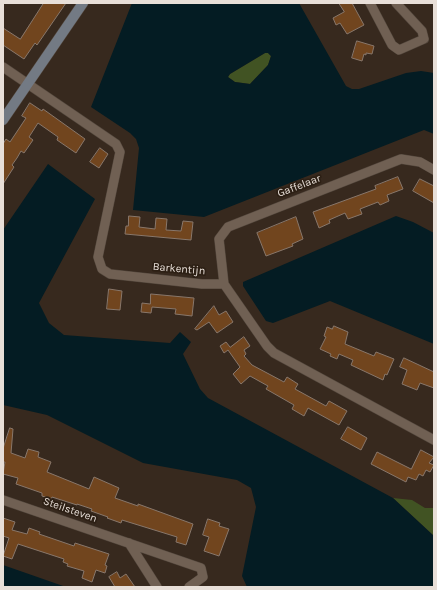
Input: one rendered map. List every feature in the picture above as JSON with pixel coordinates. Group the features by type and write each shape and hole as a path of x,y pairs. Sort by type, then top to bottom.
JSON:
{"street":[{"path":"3,120 83,3"},
{"path":"370,3 392,45 399,50 424,39 422,31 396,3"},
{"name":"Barkentijn","path":"3,68 116,144 120,152 98,257 102,269 110,274 202,284 224,284"},
{"name":"Gaffelaar","path":"224,284 219,238 228,226 401,159 420,162 434,170"},
{"path":"224,284 267,346 274,353 434,440"},
{"name":"Steilsteven","path":"3,500 201,568 203,577 189,587"},
{"path":"129,543 158,587"}],"green space":[{"path":"265,53 268,53 271,56 268,65 250,84 235,82 228,77 230,74"},
{"path":"393,498 412,500 425,508 434,508 434,536"}],"water":[{"path":"132,3 299,3 346,86 352,89 359,89 406,73 421,71 434,73 434,134 424,130 204,217 133,210 139,148 136,139 130,133 91,107","holes":["265,53 268,53 271,56 268,65 250,84 235,82 228,77 230,74"]},
{"path":"48,164 95,199 39,303 49,323 64,335 170,343 180,332 191,342 183,354 200,389 208,398 393,498 434,536 434,587 247,587 242,576 256,507 251,488 237,480 143,463 47,415 3,405 3,230"},
{"path":"396,216 413,222 434,233 434,344 330,301 273,323 266,321 243,286 243,282"},
{"path":"3,565 66,587 3,587"}],"building":[{"path":"44,3 66,3 37,45 35,43 24,59 3,45 3,28 20,39"},
{"path":"339,3 352,3 364,25 347,34 340,23 336,25 333,18 344,12"},
{"path":"357,41 374,46 372,54 364,54 362,61 352,58"},
{"path":"30,103 42,111 43,109 85,139 76,153 57,140 58,137 38,123 29,137 33,140 24,153 21,151 12,165 14,167 3,184 3,144 6,139 10,142 26,118 22,116"},
{"path":"100,148 108,154 99,168 90,162"},
{"path":"398,177 403,189 387,195 389,201 380,205 378,202 360,209 362,214 348,219 345,213 329,220 330,223 319,228 313,212 376,189 375,186"},
{"path":"420,179 434,186 434,203 413,191"},
{"path":"129,216 140,217 139,227 155,229 156,218 167,219 166,230 181,231 183,221 193,222 191,240 125,234"},
{"path":"296,217 303,239 292,244 293,246 266,256 257,233"},
{"path":"109,289 122,291 120,310 107,309"},
{"path":"151,294 194,298 192,316 175,314 176,309 152,307 151,313 141,312 142,303 150,304"},
{"path":"214,306 219,315 226,311 233,322 217,333 209,322 197,330 195,329"},
{"path":"334,326 348,332 345,344 374,356 376,352 394,359 387,375 385,374 383,380 351,365 353,360 339,354 337,359 330,356 331,354 320,349 326,337 324,336 327,327 332,329"},
{"path":"244,337 250,346 244,350 246,354 244,356 252,365 284,382 287,377 298,384 295,389 326,406 329,401 347,411 339,425 308,408 304,416 292,409 294,405 266,389 268,386 250,376 241,384 233,374 240,367 228,350 224,353 220,346 226,342 230,347"},
{"path":"404,358 434,372 434,388 420,383 417,390 402,384 407,370 400,367"},
{"path":"348,427 367,438 361,450 341,439"},
{"path":"10,428 13,429 11,453 25,458 28,449 39,452 38,457 51,462 47,472 89,489 94,477 119,488 115,498 138,506 138,504 193,524 186,545 176,542 177,537 122,520 121,523 91,511 92,509 52,497 51,499 42,496 42,493 16,484 18,478 3,474 5,462 3,462 3,449"},
{"path":"421,450 434,457 429,463 434,465 430,472 426,470 423,476 419,474 416,480 408,477 406,482 371,464 377,452 411,469"},
{"path":"3,518 15,522 12,530 27,534 29,528 40,532 39,534 74,546 75,543 109,554 105,565 107,566 105,573 96,570 92,582 82,578 84,571 67,566 68,564 63,562 64,559 18,544 12,559 3,556 9,538 3,536"},
{"path":"208,519 220,523 219,526 229,529 219,556 204,551 209,537 203,535"},
{"path":"117,572 120,578 126,574 135,587 115,587 109,577"}]}
